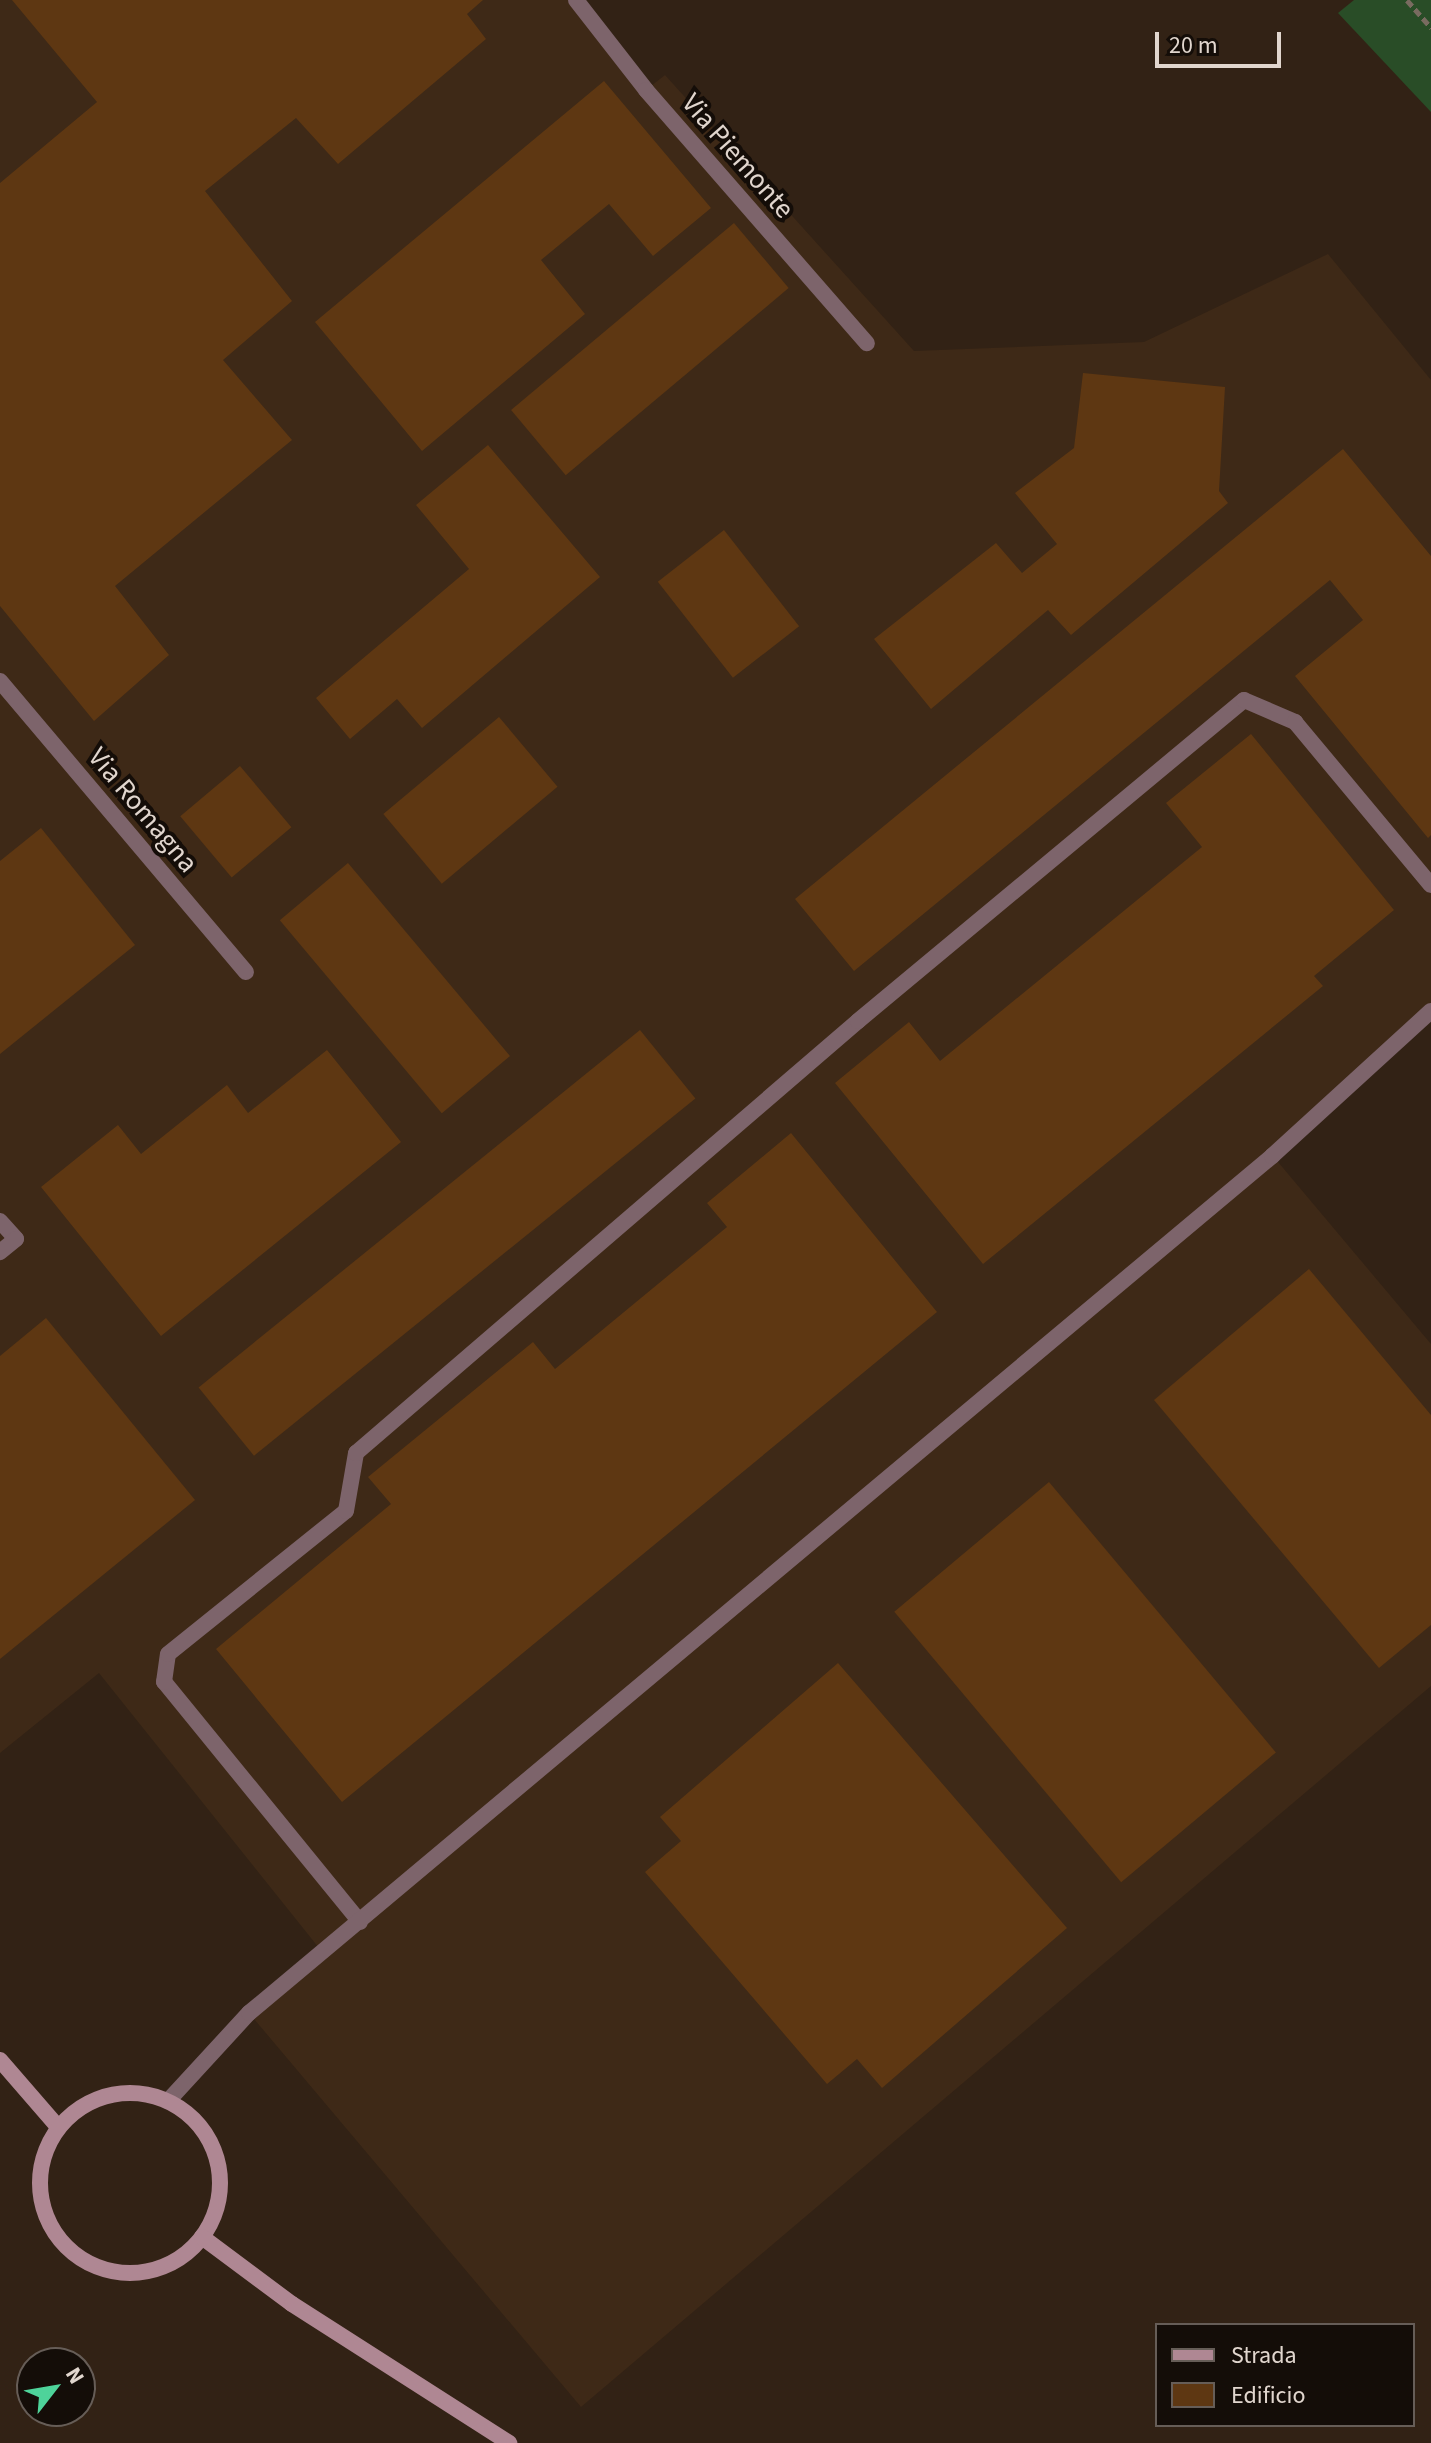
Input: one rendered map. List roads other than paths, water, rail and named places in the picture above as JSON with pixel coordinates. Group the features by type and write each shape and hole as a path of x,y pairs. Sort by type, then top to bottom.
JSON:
{"main road":[{"path":"0,2060 58,2127"},
{"path":"139,2093 168,2101 207,2136 217,2161 215,2213 202,2237 182,2257 157,2269 128,2273 100,2268 75,2255 55,2234 43,2208 39,2180 44,2152 58,2127 81,2106 109,2094 139,2093"},
{"path":"202,2237 280,2296 509,2443"}],"lane":[{"name":"Via Piemonte","path":"576,0 646,90 867,343"},
{"name":"Via Romagna","path":"0,681 246,972"},
{"path":"360,1922 164,1682 168,1654 346,1511 356,1453 858,1021 1244,700 1295,722 1431,885"},
{"path":"168,2101 249,2013 1291,1140 1431,1011"},
{"path":"0,1221 16,1239 0,1252"}]}
